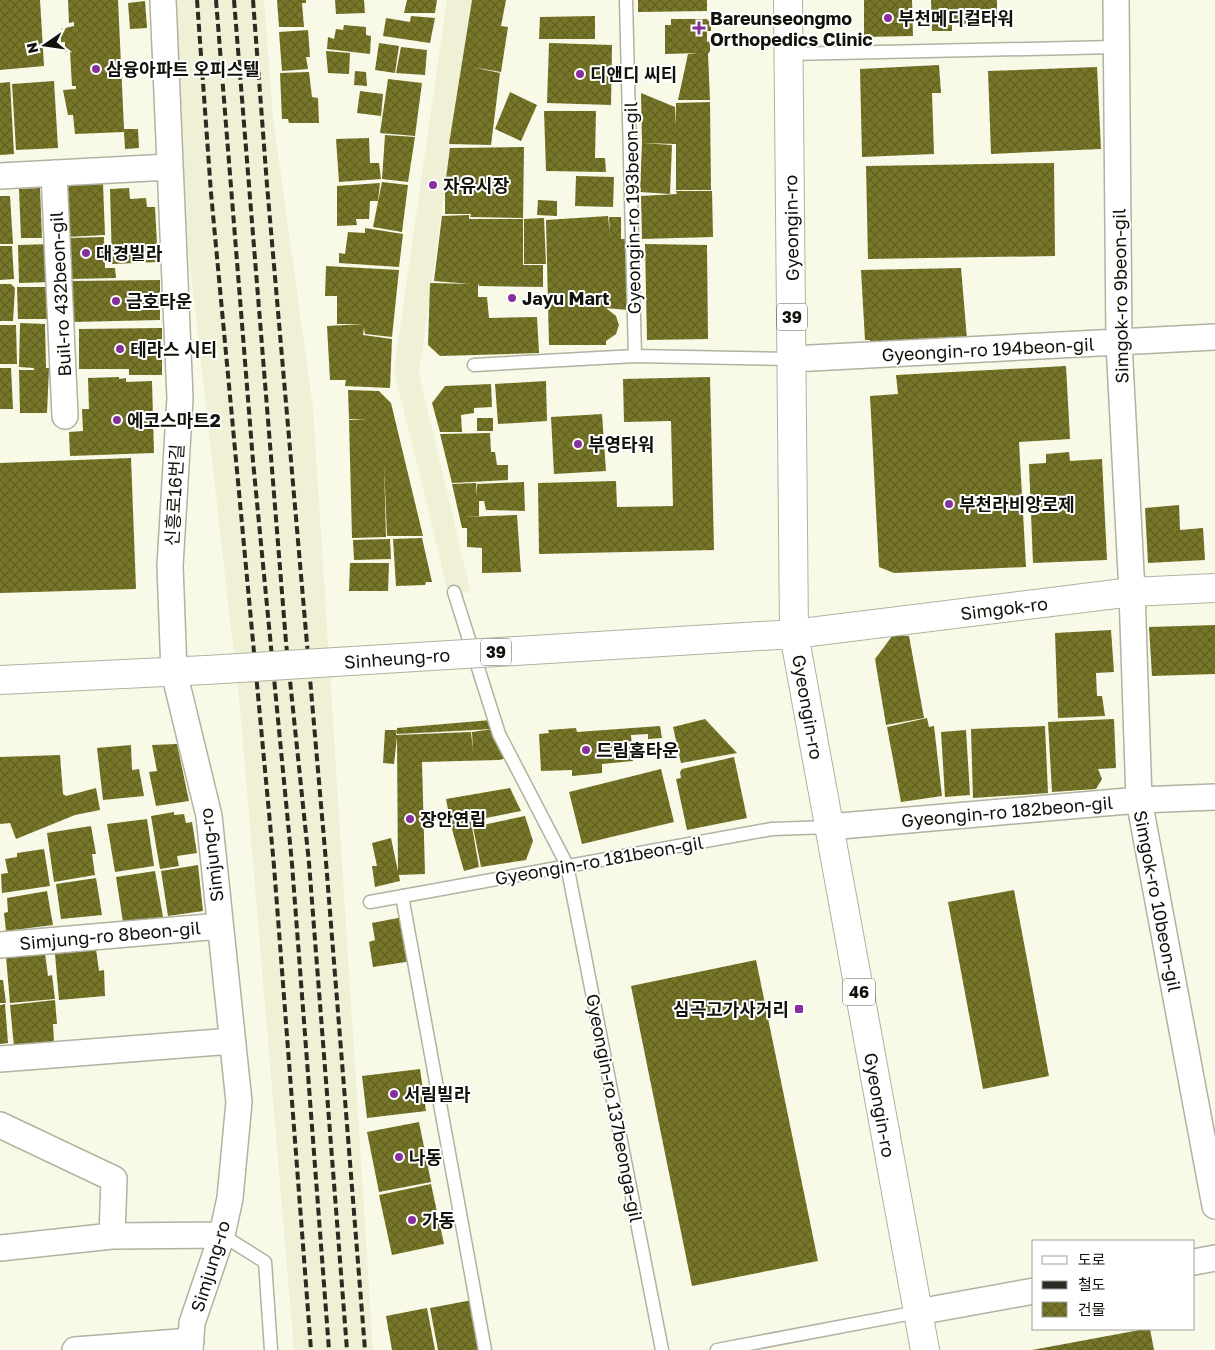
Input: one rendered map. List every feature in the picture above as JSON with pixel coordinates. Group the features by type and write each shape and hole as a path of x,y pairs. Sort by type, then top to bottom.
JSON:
{"main road":[{"name":"Gyeongin-ro","path":"788,0 794,634 926,1350"},
{"name":"Simgok-ro","path":"794,634 1132,592 1215,588"},
{"name":"Sinheung-ro","path":"0,680 174,672 794,634"}],"street":[{"name":"신흥로16번길","path":"163,0 180,398 170,566 174,672"},
{"name":"Simgok-ro 9beon-gil","path":"1116,0 1119,343 1132,592"},
{"path":"0,176 170,168"},
{"name":"Buil-ro 432beon-gil","path":"54,173 65,416"},
{"name":"Gyeongin-ro 194beon-gil","path":"792,359 1215,337"},
{"name":"Simgok-ro 10beon-gil","path":"1132,592 1140,800 1215,1206"},
{"name":"Simjung-ro","path":"75,1350 190,1346 192,1323 222,1234 230,1198 239,1102 208,816 174,672"},
{"name":"Gyeongin-ro 182beon-gil","path":"829,827 1140,800 1215,797"},
{"name":"Simjung-ro 8beon-gil","path":"0,945 220,926"},
{"path":"0,1059 232,1041"},
{"path":"0,1125 114,1179 112,1236"},
{"path":"0,1248 112,1236 222,1234"},
{"path":"1195,1262 1215,1258"},
{"path":"918,1312 1032,1291"}],"lane":[{"name":"Gyeongin-ro 193beon-gil","path":"626,0 636,356"},
{"path":"789,54 1116,47"},
{"path":"474,364 636,356 792,359"},
{"name":"Gyeongin-ro 137beonga-gil","path":"454,592 499,734 567,865 662,1350"},
{"name":"Gyeongin-ro 181beon-gil","path":"370,902 772,829 829,827"},
{"path":"402,896 485,1350"},
{"path":"222,1234 264,1262 271,1350"},
{"path":"717,1350 918,1312"}],"shaded area":[{"path":"167,0 264,0 273,118 313,408 373,1350 294,1350 240,707 179,169"},
{"name":"자유시장","path":"447,0 471,0 419,374 471,593 448,591 394,371"}],"building":[{"path":"0,0 40,0 44,66 0,70"},
{"name":"삼융아파트 오피스텔","path":"68,0 118,0 124,129 138,129 139,148 125,149 124,132 75,134 73,115 68,115 63,90 76,89 76,86 72,86 70,52 65,52 65,42 61,42 61,29 74,26 74,22 69,23"},
{"path":"277,0 306,0 306,3 302,3 304,27 279,27"},
{"path":"335,0 364,0 365,13 336,14"},
{"path":"407,0 437,0 435,13 404,13"},
{"path":"472,0 506,0 501,26 508,27 501,72 472,67 500,73 491,145 449,144"},
{"path":"638,0 707,0 707,11 638,12"},
{"name":"부천메디컬타워","path":"864,0 912,0 913,36 864,37"},
{"path":"931,0 997,0 997,23 952,24 952,31 932,31"},
{"path":"145,1 147,28 130,29 128,3"},
{"path":"411,16 435,18 430,43 383,36 386,18 410,22"},
{"path":"595,16 595,39 539,39 540,17"},
{"path":"671,19 707,19 711,24 711,31 707,31 707,42 710,41 710,51 708,54 710,100 678,100 688,54 698,53 665,54 665,25 671,25"},
{"path":"344,25 366,27 366,35 371,36 370,54 327,49 328,37 334,39 336,29 343,30"},
{"path":"308,30 310,57 306,57 308,69 282,71 279,32"},
{"path":"379,43 399,46 395,73 375,70"},
{"name":"디앤디 씨티","path":"549,43 612,45 611,105 547,103"},
{"path":"401,47 427,50 425,75 396,73"},
{"path":"326,51 350,53 349,74 328,73"},
{"path":"939,65 941,93 932,93 934,154 862,157 860,69"},
{"path":"1097,67 1101,149 991,154 988,71"},
{"path":"355,71 366,72 367,86 354,85"},
{"path":"309,72 312,97 318,98 319,123 289,123 288,119 282,119 280,73"},
{"path":"388,79 422,83 415,136 380,133"},
{"path":"54,81 58,148 16,150 12,84"},
{"path":"10,82 14,154 0,155 0,83"},
{"path":"360,91 383,94 381,116 357,113"},
{"path":"510,92 537,105 521,141 495,129"},
{"path":"641,93 675,107 676,126 676,103 710,102 711,190 676,190 676,144 642,143"},
{"path":"544,111 596,111 595,158 605,158 606,172 546,171"},
{"path":"385,135 415,137 408,182 382,179"},
{"path":"369,138 370,163 379,163 381,179 339,182 336,139"},
{"path":"642,143 672,145 670,194 640,192"},
{"path":"524,147 523,218 470,217 471,214 445,214 445,186 450,148"},
{"path":"1054,163 1055,256 868,259 866,166"},
{"path":"576,176 614,177 613,207 575,206"},
{"path":"382,182 408,185 402,232 373,227"},
{"path":"380,183 378,201 370,201 369,219 356,219 357,225 337,226 337,186"},
{"path":"63,184 103,184 105,235 66,237"},
{"path":"40,188 42,238 21,238 19,189"},
{"path":"129,188 130,199 146,198 147,207 155,207 158,262 112,264 110,189"},
{"path":"676,191 712,191 713,237 642,239 641,196 677,194"},
{"path":"0,196 10,196 13,244 0,244"},
{"path":"538,200 557,201 557,216 537,215"},
{"path":"469,215 469,219 523,219 523,265 543,265 543,287 479,286 478,283 478,297 487,297 489,318 537,317 539,353 440,356 428,345 430,283 471,284 434,281 442,216"},
{"path":"608,216 610,234 609,217 621,217 621,239 626,239 628,310 606,308 616,316 619,325 616,334 606,341 606,345 549,345 546,220"},
{"path":"544,218 546,264 524,264 524,219"},
{"path":"365,228 403,234 399,267 339,263 339,253 345,254 348,232 365,233"},
{"name":"대경빌라","path":"104,237 105,268 115,268 116,278 70,279 67,238"},
{"path":"51,244 51,282 19,283 18,245"},
{"path":"645,244 707,245 708,339 647,340"},
{"path":"0,246 12,246 14,279 0,280"},
{"path":"326,266 399,270 392,337 365,334 364,328 363,335 392,339 390,388 345,386 346,380 330,380 327,326 364,324 337,324 337,296 325,296"},
{"path":"961,268 967,339 870,344 870,340 865,340 861,270"},
{"name":"금호타운","path":"160,280 160,320 72,322 71,281"},
{"path":"0,284 11,284 15,288 13,321 0,321"},
{"path":"17,287 50,287 51,319 18,319"},
{"path":"20,323 45,324 46,368 49,368 47,413 20,413 19,370 34,370 34,368 19,367"},
{"path":"0,325 16,325 17,364 0,364"},
{"name":"테라스 시티","path":"162,328 162,375 129,375 129,369 79,369 79,329"},
{"name":"부천라비앙로제","path":"1066,366 1070,439 1019,442 1026,567 894,573 879,567 870,396 898,394 896,375"},
{"path":"0,368 11,368 13,409 0,409"},
{"name":"에코스마트2","path":"119,377 119,379 126,378 126,382 152,381 154,453 70,456 69,432 83,431 82,409 89,409 88,378"},
{"path":"710,377 714,550 539,554 538,483 616,481 617,507 673,506 671,421 624,422 623,379"},
{"path":"546,381 547,421 498,424 495,384"},
{"path":"491,384 492,407 474,408 474,413 461,415 462,432 440,432 432,403 445,386"},
{"path":"348,390 379,391 391,403 423,536 387,536 384,463 386,537 352,538 349,420 367,419 349,419"},
{"name":"부영타워","path":"602,414 606,471 554,474 551,417"},
{"path":"477,418 493,418 493,431 477,431"},
{"path":"490,433 491,452 495,452 497,465 508,465 508,480 452,483 440,434"},
{"path":"1069,452 1070,461 1102,459 1107,560 1033,563 1029,464 1046,463 1046,454"},
{"path":"131,458 136,589 0,593 0,463"},
{"path":"524,482 525,511 486,510 484,501 479,501 479,516 463,517 517,515 521,572 482,573 482,548 467,547 467,528 462,528 452,484 476,483 477,497 477,484"},
{"path":"1179,505 1180,530 1203,528 1205,560 1148,563 1145,508"},
{"path":"422,538 432,582 426,582 425,585 396,586 393,539"},
{"path":"390,539 391,559 354,560 353,540"},
{"path":"350,563 389,563 388,591 349,591"},
{"path":"1215,625 1215,674 1152,676 1149,627"},
{"path":"1111,630 1114,672 1096,673 1097,696 1102,696 1105,716 1058,718 1055,633"},
{"path":"893,635 909,636 924,718 886,725 875,659"},
{"path":"927,718 929,727 934,726 942,796 901,802 887,727"},
{"path":"705,719 737,753 681,763 673,727"},
{"path":"1114,719 1116,768 1098,769 1102,779 1096,789 1052,792 1048,722"},
{"path":"491,720 507,758 499,760 422,762 425,874 398,875 397,737 394,764 383,763 385,730 397,730 397,728","holes":["493,729 472,732 473,751 471,732 396,735 397,730 397,734"]},
{"name":"드림홈타운","path":"660,726 662,738 648,739 648,734 631,735 633,761 602,764 602,773 572,776 572,770 541,771 539,734 549,733 548,730 576,728 577,732"},
{"path":"1045,726 1048,793 973,798 971,729"},
{"path":"966,730 970,795 945,797 941,732"},
{"path":"177,744 189,801 156,806 149,772 157,771 152,745"},
{"path":"131,745 132,770 139,769 144,796 103,800 97,748"},
{"path":"60,755 63,794 66,796 96,788 100,810 75,815 16,839 10,823 0,824 0,757"},
{"path":"734,757 747,818 687,830 676,779 681,778 680,772 682,769"},
{"path":"661,769 674,822 582,844 569,792"},
{"name":"장안연립","path":"510,788 521,811 471,821 479,867 464,871 451,826 466,822 451,825 446,799"},
{"path":"174,812 174,815 184,814 186,823 192,822 197,853 177,856 179,866 160,869 151,816"},
{"path":"525,816 533,841 526,860 481,867 473,827"},
{"path":"147,819 154,866 115,872 107,824"},
{"path":"91,826 96,854 92,854 95,875 54,882 47,833"},
{"path":"391,838 400,881 375,887 372,866 377,866 372,843"},
{"path":"44,849 50,886 2,893 1,874 8,873 5,859 17,857 17,853"},
{"path":"198,865 203,911 168,916 161,871"},
{"path":"155,871 163,917 123,922 116,877"},
{"path":"96,878 102,915 61,919 56,884"},
{"path":"1014,890 1049,1076 983,1089 948,902"},
{"path":"47,891 53,925 6,931 4,913 8,912 7,898"},
{"path":"403,917 412,961 373,967 369,942 375,940 372,923"},
{"path":"96,949 99,971 104,970 105,996 59,1000 55,954"},
{"path":"45,953 48,976 52,975 55,999 10,1003 6,957"},
{"path":"756,960 818,1261 692,1286 631,986"},
{"path":"0,980 3,980 6,1003 0,1003"},
{"path":"55,1000 57,1024 53,1024 54,1042 38,1043 39,1046 14,1047 10,1005"},
{"path":"5,1004 8,1043 0,1044 0,1005"},
{"name":"서림빌라","path":"420,1069 426,1111 367,1118 362,1076"},
{"name":"나동","path":"419,1122 431,1182 379,1192 367,1132"},
{"name":"가동","path":"431,1184 444,1244 392,1255 379,1195"},
{"path":"472,1300 481,1350 438,1350 430,1308"},
{"path":"427,1308 435,1350 392,1350 386,1316"},
{"path":"1140,1330 1150,1330 1154,1350 1032,1350"}],"railway":[{"path":"197,0 211,193 274,866 311,1350"},
{"path":"216,0 253,461 292,864 329,1350"},
{"path":"234,0 286,642 309,863 347,1350"},
{"path":"253,0 365,1350"}],"place":[{"name":"부천메디컬타워","path":"888,18"},
{"name":"Bareunseongmo Orthopedics Clinic","path":"699,28"},
{"name":"삼융아파트 오피스텔","path":"96,69"},
{"name":"디앤디 씨티","path":"580,74"},
{"name":"자유시장","path":"433,185"},
{"name":"대경빌라","path":"86,253"},
{"name":"Jayu Mart","path":"512,298"},
{"name":"금호타운","path":"116,301"},
{"name":"테라스 시티","path":"120,349"},
{"name":"에코스마트2","path":"117,420"},
{"name":"부영타워","path":"578,444"},
{"name":"부천라비앙로제","path":"949,504"},
{"name":"드림홈타운","path":"586,750"},
{"name":"장안연립","path":"410,819"},
{"name":"심곡고가사거리","path":"799,1009"},
{"name":"서림빌라","path":"394,1094"},
{"name":"나동","path":"399,1157"},
{"name":"가동","path":"412,1220"}]}
